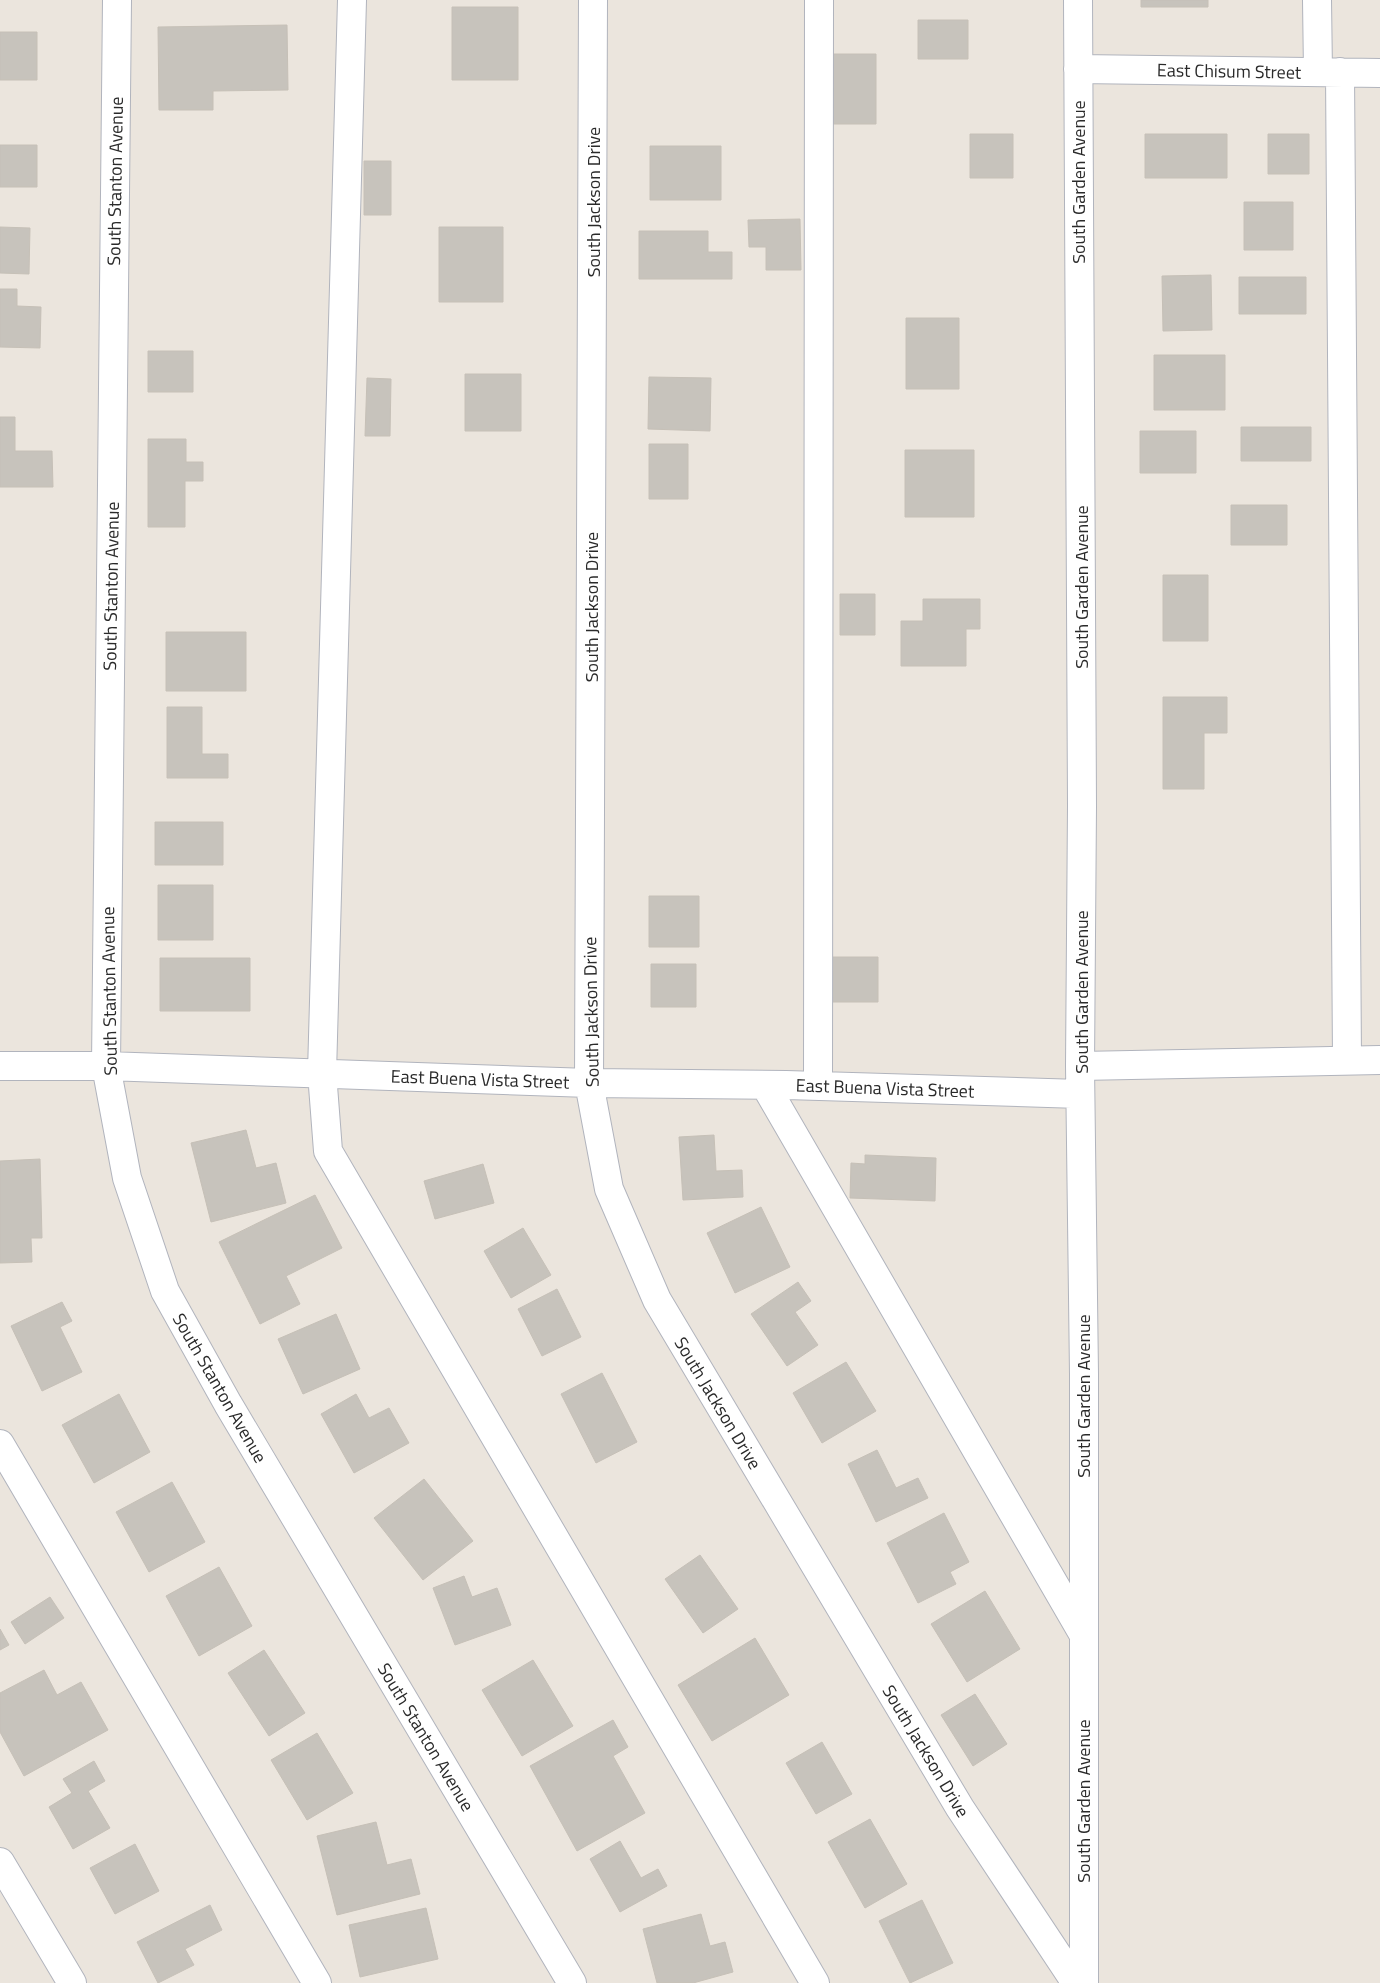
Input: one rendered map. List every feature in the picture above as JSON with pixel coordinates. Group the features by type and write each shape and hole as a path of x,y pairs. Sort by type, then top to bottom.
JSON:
{"street":[{"name":"South Stanton Avenue","path":"116,0 106,1066 127,1178 165,1291 228,1404 572,1983"},
{"path":"352,0 322,1074 328,1151 815,1983"},
{"name":"South Jackson Drive","path":"594,0 589,1083 609,1189 656,1300 960,1808 1076,1983"},
{"path":"818,1086 819,0"},
{"name":"South Garden Avenue","path":"1078,0 1082,796 1080,1094 1084,1374 1084,1983"},
{"path":"1317,0 1329,72 1348,1060"},
{"name":"East Chisum Street","path":"1078,70 1380,73"},
{"path":"1080,1066 1380,1060"},
{"name":"East Buena Vista Street","path":"0,1066 106,1066 589,1083 818,1086 1080,1094"},
{"path":"765,1085 1083,1634"},
{"path":"0,1444 317,1983"},
{"path":"0,1862 72,1983"}],"building":[{"path":"1141,0 1208,0 1208,7 1141,7"},
{"path":"452,7 518,7 518,80 452,80"},
{"path":"918,20 968,20 968,59 918,59"},
{"path":"287,25 288,90 213,91 213,110 159,110 158,27"},
{"path":"0,32 37,32 37,80 0,80"},
{"path":"832,54 876,54 876,124 832,124"},
{"path":"970,134 1013,134 1013,178 970,178"},
{"path":"1145,134 1227,134 1227,178 1145,178"},
{"path":"1268,134 1309,134 1309,174 1268,174"},
{"path":"0,145 37,145 37,187 0,187"},
{"path":"650,146 721,146 721,200 650,200"},
{"path":"364,161 391,161 391,215 364,215"},
{"path":"1244,202 1293,202 1293,250 1244,250"},
{"path":"800,219 801,270 766,270 766,247 749,247 748,220"},
{"path":"0,227 30,228 29,274 0,273"},
{"path":"439,227 503,227 503,302 439,302"},
{"path":"639,231 708,231 708,252 732,252 732,279 639,279"},
{"path":"1211,275 1212,330 1163,331 1162,276"},
{"path":"1239,277 1306,277 1306,314 1239,314"},
{"path":"0,289 17,289 17,306 41,307 40,348 0,347"},
{"path":"906,318 959,318 959,389 906,389"},
{"path":"148,351 193,351 193,392 148,392"},
{"path":"1154,355 1225,355 1225,410 1154,410"},
{"path":"465,374 521,374 521,431 465,431"},
{"path":"649,377 711,378 710,431 648,429"},
{"path":"367,378 391,379 390,436 365,436"},
{"path":"0,417 15,417 15,451 52,451 53,487 0,487"},
{"path":"1241,427 1311,427 1311,461 1241,461"},
{"path":"1140,431 1196,431 1196,473 1140,473"},
{"path":"148,439 186,439 186,462 203,462 203,481 185,481 185,527 148,527"},
{"path":"649,444 688,444 688,499 649,499"},
{"path":"905,450 974,450 974,517 905,517"},
{"path":"1231,505 1287,505 1287,545 1231,545"},
{"path":"1163,575 1208,575 1208,641 1163,641"},
{"path":"840,594 875,594 875,635 840,635"},
{"path":"923,599 980,599 980,629 966,629 966,666 901,666 901,621 923,621"},
{"path":"166,632 246,632 246,691 166,691"},
{"path":"1163,697 1227,697 1227,733 1204,733 1204,789 1163,789"},
{"path":"167,707 202,707 202,754 228,754 228,778 167,778"},
{"path":"155,822 223,822 223,865 155,865"},
{"path":"158,885 213,885 213,940 158,940"},
{"path":"649,896 699,896 699,947 649,947"},
{"path":"824,957 878,957 878,1002 824,1002"},
{"path":"160,958 250,958 250,1011 160,1011"},
{"path":"651,964 696,964 696,1007 651,1007"},
{"path":"246,1130 256,1168 276,1163 286,1203 211,1222 191,1143"},
{"path":"714,1135 716,1171 742,1170 743,1197 683,1200 679,1137"},
{"path":"865,1155 936,1158 935,1201 850,1198 851,1163 865,1164"},
{"path":"40,1159 42,1238 31,1238 32,1262 0,1263 0,1161"},
{"path":"483,1164 494,1203 435,1219 424,1181"},
{"path":"315,1195 342,1248 286,1276 300,1304 260,1324 219,1242"},
{"path":"761,1207 790,1267 735,1293 707,1233"},
{"path":"523,1228 551,1275 511,1298 484,1251"},
{"path":"798,1282 811,1301 795,1312 818,1345 787,1366 751,1314"},
{"path":"557,1289 581,1337 542,1356 518,1309"},
{"path":"62,1302 72,1321 60,1327 82,1372 42,1391 11,1326"},
{"path":"336,1314 360,1369 303,1394 278,1339"},
{"path":"846,1362 876,1411 822,1443 793,1393"},
{"path":"602,1373 637,1442 596,1463 561,1394"},
{"path":"119,1394 150,1452 94,1483 62,1425"},
{"path":"356,1394 369,1418 389,1408 409,1443 354,1473 321,1414"},
{"path":"877,1450 896,1488 918,1478 928,1498 876,1522 848,1464"},
{"path":"424,1479 473,1541 423,1580 374,1518"},
{"path":"172,1482 205,1542 149,1572 116,1512"},
{"path":"944,1513 969,1562 950,1572 956,1584 918,1603 887,1543"},
{"path":"700,1555 738,1609 703,1633 665,1579"},
{"path":"219,1567 252,1626 199,1656 166,1596"},
{"path":"464,1576 472,1597 497,1588 511,1625 455,1645 433,1588"},
{"path":"985,1591 1020,1649 967,1682 931,1624"},
{"path":"50,1597 64,1618 25,1644 11,1622"},
{"path":"0,1629 9,1645 0,1650"},
{"path":"755,1638 789,1695 712,1741 678,1685"},
{"path":"264,1650 305,1713 269,1736 228,1673"},
{"path":"533,1660 573,1726 522,1756 482,1690"},
{"path":"44,1670 57,1695 81,1682 108,1730 24,1776 0,1732 0,1693"},
{"path":"975,1694 1007,1744 973,1766 941,1715"},
{"path":"613,1720 628,1747 613,1756 645,1813 577,1851 530,1766"},
{"path":"317,1733 353,1793 307,1820 271,1760"},
{"path":"822,1742 852,1794 816,1814 786,1763"},
{"path":"94,1761 105,1781 88,1791 110,1828 73,1849 49,1807 72,1793 63,1779"},
{"path":"870,1819 907,1884 865,1908 828,1842"},
{"path":"376,1822 387,1865 411,1859 420,1894 337,1915 317,1836"},
{"path":"620,1841 641,1878 658,1869 667,1886 620,1912 590,1859"},
{"path":"135,1844 159,1891 115,1914 90,1868"},
{"path":"922,1900 953,1963 910,1983 879,1921"},
{"path":"210,1905 222,1930 185,1949 194,1965 158,1983 137,1942"},
{"path":"426,1908 438,1959 360,1977 349,1925"},
{"path":"701,1914 710,1946 725,1942 733,1972 693,1983 657,1983 643,1929"}]}
